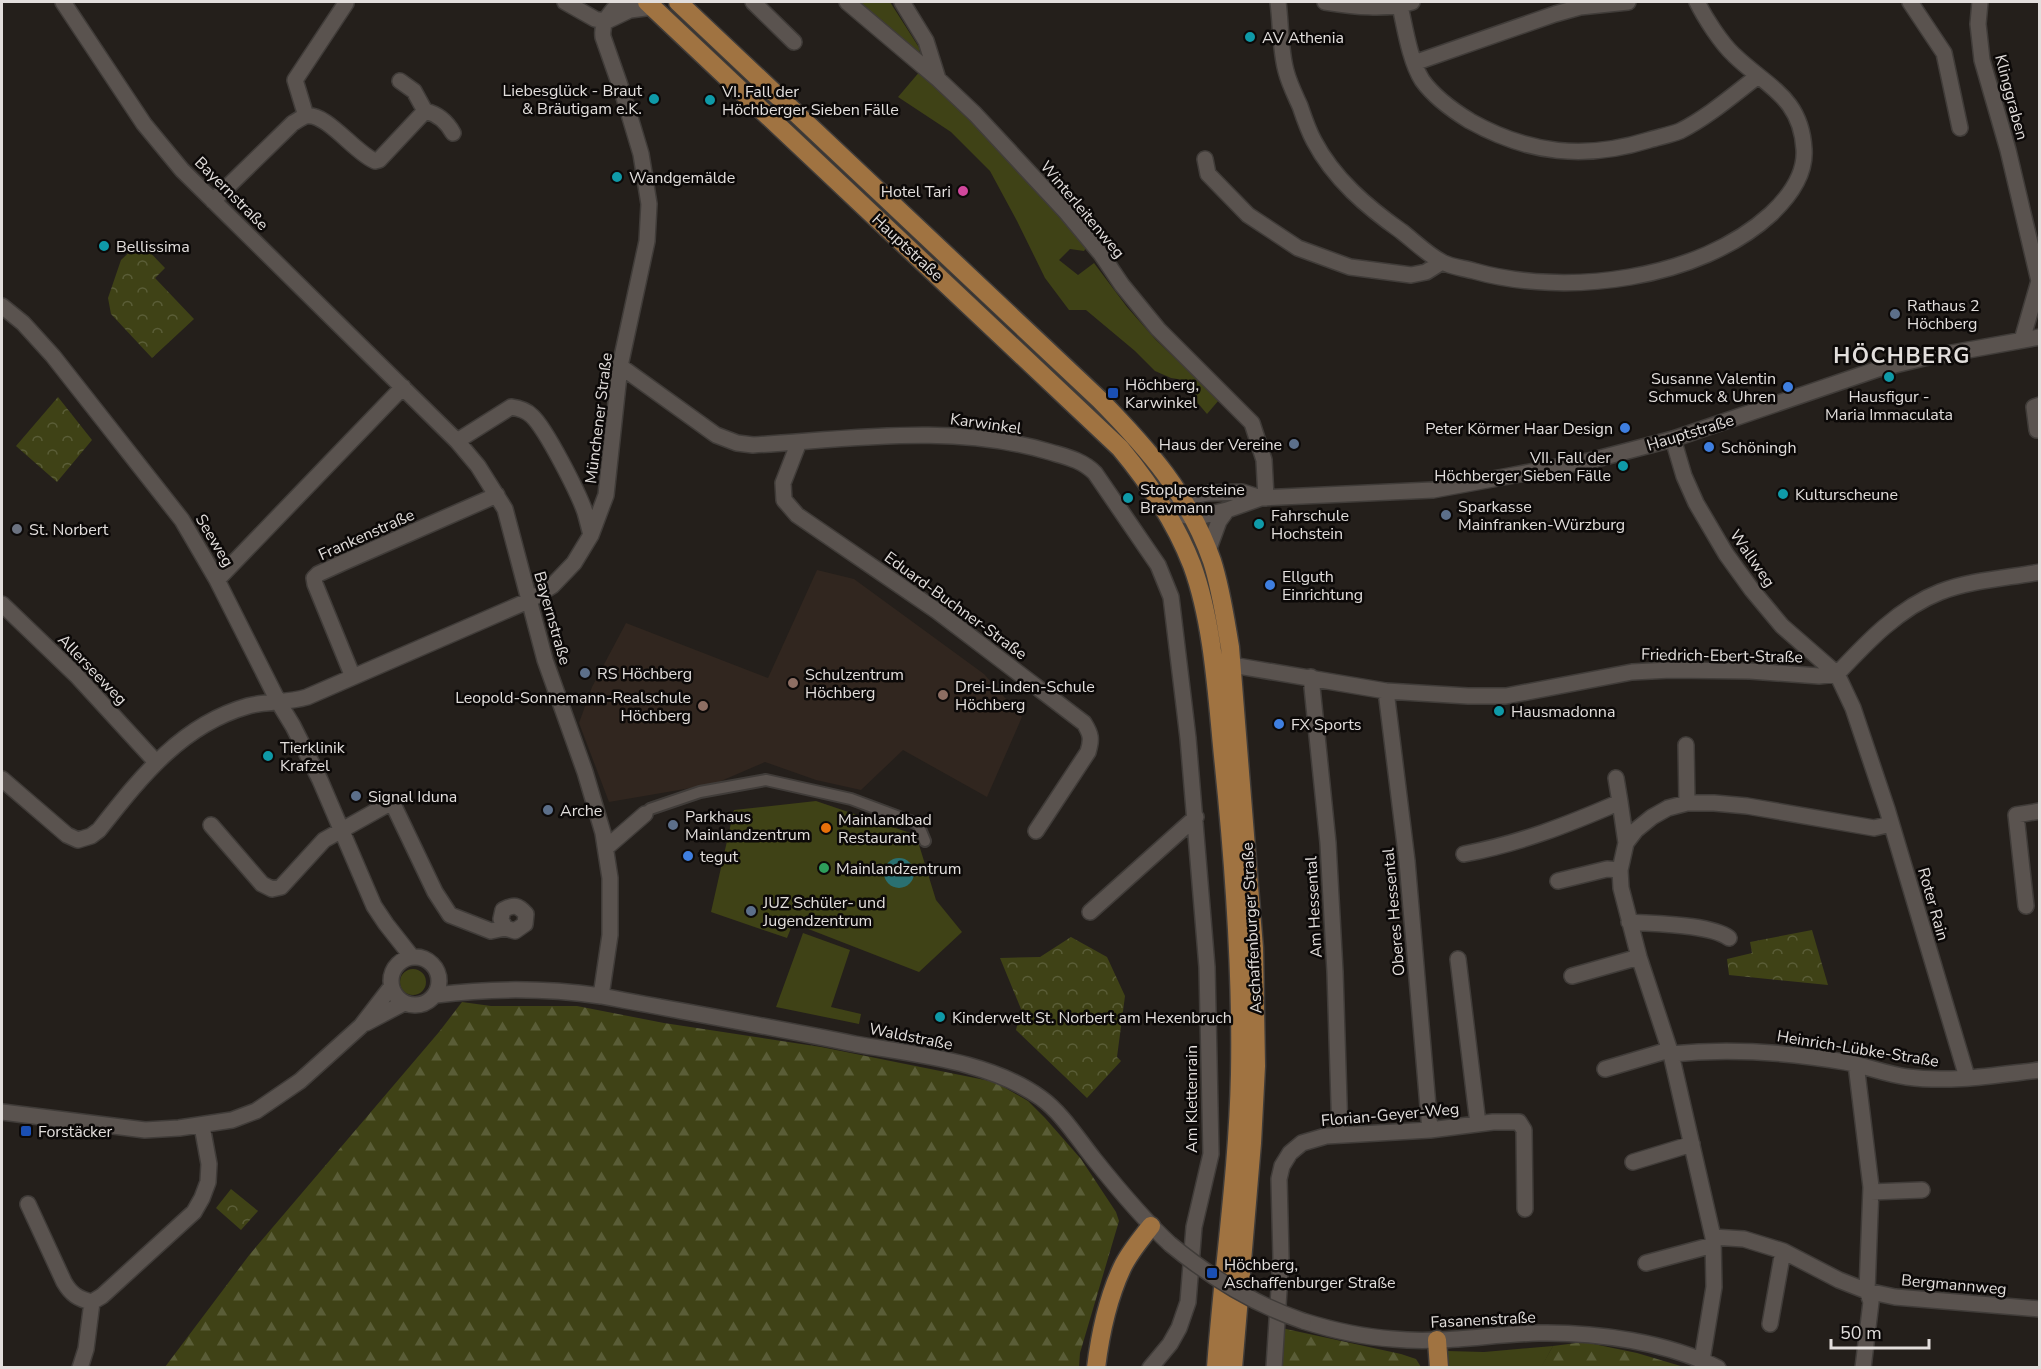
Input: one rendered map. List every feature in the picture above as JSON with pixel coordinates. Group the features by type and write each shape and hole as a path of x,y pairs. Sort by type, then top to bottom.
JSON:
{"main road":[{"name":"Hauptstraße","path":"678,2 1100,400 1145,446 1181,513"},
{"name":"Hauptstraße","path":"650,4 1120,448 1160,501 1181,513"},
{"name":"Aschaffenburger Straße","path":"1181,513 1208,551 1222,600 1232,665 1254,948 1256,1066 1252,1143 1233,1368"},
{"name":"Aschaffenburger Straße","path":"1181,513 1213,659 1228,802 1239,948 1240,1075 1237,1133 1234,1187 1216,1368"},
{"path":"1096,1368 1108,1309 1122,1269 1133,1249 1151,1226"},
{"path":"1437,1341 1439,1368"}],"street":[{"name":"Bayernstraße","path":"63,2 144,124 182,170 457,441 478,466 505,509 545,660 585,772 607,847 610,878 610,935 601,996"},
{"path":"565,2 604,21 650,4"},
{"path":"604,21 620,2"},
{"path":"753,2 794,42"},
{"name":"Winterleitenweg","path":"847,2 939,79 975,114 1066,212 1158,329 1252,423 1264,460 1264,498"},
{"path":"902,2 926,41 939,79"},
{"path":"1278,2 1286,71 1314,141 1335,173 1365,205 1442,262 1492,276 1522,280 1575,282 1617,279 1675,266 1720,248 1755,228 1784,201 1800,175 1805,151 1793,107 1774,87 1732,54 1697,2"},
{"path":"1325,2 1347,5 1406,4 1414,63 1432,93 1457,113 1486,130 1522,144 1556,152 1586,152 1626,147 1679,131 1719,106 1758,76"},
{"path":"1414,63 1555,14 1580,8 1628,2"},
{"path":"1910,2 1944,53 1960,128"},
{"name":"Klinggraben","path":"1980,2 1978,24 1982,60 2008,150 2039,280 2022,340"},
{"path":"306,116 295,80 346,3"},
{"name":"Münchener Straße","path":"2,779 59,828 78,840 91,836 99,830 156,762 180,740 204,723 249,706 307,698 530,600 552,586 574,563 591,535 606,495 620,366 647,241 649,204 641,154 603,38 601,29 604,21"},
{"path":"400,81 414,92 425,111 433,113 448,123 453,133"},
{"path":"213,201 293,123 306,116 319,118 364,157 375,161 379,160 425,111"},
{"path":"1205,159 1208,174 1248,215 1298,248 1350,267 1411,276 1426,272 1442,262"},
{"name":"Seeweg","path":"2,306 40,340 182,520 218,580 279,703 293,726 366,887 386,924 412,957"},
{"name":"Hauptstraße","path":"1181,513 1227,510 1264,498 1433,490 1593,460 1673,439 1878,369 2040,337"},
{"name":"Karwinkel","path":"620,366 716,435 737,443 753,445 945,435 987,438 1078,460 1095,473 1134,527"},
{"path":"218,580 403,387"},
{"path":"2037,430 2034,407 2040,405"},
{"path":"457,441 511,407 520,408 530,414 539,423 585,511 591,535"},
{"name":"Wallweg","path":"1673,439 1692,494 1726,554 1782,626 1837,674"},
{"name":"Eduard-Buchner-Straße","path":"799,442 783,483 784,500 797,515 937,611 1084,723 1090,732 1092,740 1088,752 1036,831"},
{"name":"Hauptstraße","path":"1181,513 1208,493 1242,492 1264,498"},
{"name":"Frankenstraße","path":"353,677 314,578 342,563 496,495"},
{"path":"1208,551 1219,521 1227,510"},
{"name":"Am Klettenrain","path":"1134,527 1158,565 1171,597 1196,817 1207,967 1211,1154 1194,1227 1188,1302 1179,1328 1170,1344 1150,1368"},
{"path":"1837,674 1887,624 1940,592 1957,586 2040,572"},
{"name":"Allerseeweg","path":"2,604 76,675 156,762"},
{"name":"Friedrich-Ebert-Straße","path":"1232,665 1386,691 1468,696 1506,696 1632,672 1671,670 1837,674"},
{"name":"Roter Rain","path":"1837,674 1853,708 1891,824 1967,1077"},
{"name":"Am Hessental","path":"1311,677 1328,843 1340,1135"},
{"name":"Oberes Hessental","path":"1386,691 1407,861 1430,1130"},
{"path":"1686,745 1687,803"},
{"path":"1616,778 1626,843 1620,870 1621,888 1629,922 1670,1052 1713,1241 1714,1287 1702,1360"},
{"path":"607,847 650,809 700,792 766,780 851,798 918,824 925,841"},
{"path":"211,825 262,884 272,889 280,887 324,840 392,802 435,892 450,915 491,931 505,928"},
{"path":"1464,854 1567,826 1620,802"},
{"path":"1626,843 1635,830 1652,817 1668,808 1687,803 1747,806 1874,828 1891,824"},
{"path":"2026,906 2016,815 2040,811"},
{"path":"1090,912 1196,817"},
{"path":"1558,881 1607,869 1620,870"},
{"path":"1629,922 1706,929 1724,934 1729,938"},
{"name":"Seeweg","path":"386,924 397,964"},
{"path":"412,957 428,960 438,972 440,980 436,995 424,1004 416,1006 404,1003 395,995 390,979 397,964 412,957"},
{"path":"1572,976 1640,957"},
{"path":"1458,959 1478,1124"},
{"name":"Waldstraße","path":"438,972 478,990"},
{"path":"2,1112 135,1129 202,1126 232,1120 256,1111 300,1082 360,1026 391,987"},
{"name":"Waldstraße","path":"436,995 478,990 557,990 601,996 943,1061 977,1068 1008,1078 1042,1099 1058,1114 1151,1226 1170,1244 1200,1269 1252,1300"},
{"path":"360,1026 404,1003"},
{"name":"Heinrich-Lübke-Straße","path":"1605,1068 1670,1052 1743,1050 1794,1054 1856,1064 1906,1077 1943,1080 1967,1077"},
{"path":"1856,1064 1871,1192 1867,1291 1871,1302 1863,1368"},
{"path":"1967,1077 2040,1070"},
{"name":"Florian-Geyer-Weg","path":"1274,1368 1281,1258 1279,1179 1282,1166 1290,1154 1302,1143 1314,1138 1340,1135 1519,1122 1524,1130 1525,1209"},
{"path":"28,1204 71,1293 92,1302 102,1296 194,1212 208,1182 209,1164 202,1126"},
{"path":"1633,1162 1692,1144"},
{"path":"1871,1192 1922,1190"},
{"name":"Bergmannweg","path":"1646,1263 1713,1241 1744,1239 1783,1251 1839,1280 1867,1291 1895,1297 2040,1309"},
{"path":"1770,1324 1783,1251"},
{"name":"Fasanenstraße","path":"1252,1300 1327,1329 1362,1336 1394,1340 1437,1341 1538,1333 1586,1334 1674,1351 1718,1368"},
{"path":"80,1368 86,1349 92,1302"}],"shaded area":[{"name":"Schulzentrum Höchberg","path":"817,570 854,579 984,674 1022,717 987,797 903,750 861,790 816,780 765,762 714,784 609,802 579,723 592,687 626,623 768,678"}],"green space":[{"path":"856,2 890,2 920,49 919,55"},
{"path":"921,70 1008,157 1086,248 1084,251 1070,249 1059,260 1078,275 1094,263 1127,307 1156,340 1219,400 1207,414 1196,401 1195,382 1171,378 1155,371 1086,310 1069,310 1045,278 990,171 951,132 898,97"},
{"path":"140,242 165,268 155,278 194,319 152,358 111,314 108,298 121,260"},
{"path":"58,397 92,440 57,482 16,446"},
{"name":"Mainlandzentrum","path":"816,801 916,835 936,900 962,932 919,972 793,923 787,938 711,912 734,810"},
{"path":"1812,930 1828,985 1729,975 1727,959 1752,953 1750,942"},
{"path":"803,933 850,950 831,1007 861,1014 859,1024 776,1007"},
{"path":"1071,937 1107,957 1125,996 1117,1057 1121,1061 1087,1098 1016,1030 1021,1009 1000,958 1040,957"},
{"path":"413,969 423,972 426,982 423,992 413,995 403,992 400,982 403,972"},
{"path":"462,1002 491,1006 577,1006 664,1023 821,1047 995,1082 1028,1101 1081,1159 1116,1212 1119,1221 1080,1353 1079,1367 165,1367 250,1254"},
{"path":"231,1189 258,1211 241,1230 216,1208"},
{"path":"1277,1327 1401,1354 1416,1359 1421,1367 1274,1368"},
{"path":"1584,1342 1637,1353 1684,1367 1541,1367 1553,1346"},
{"path":"1553,1346 1541,1368 1448,1367 1448,1351 1484,1352"}],"water":[{"path":"899,858 909,863 914,873 909,883 899,888 889,883 884,873 889,863"}],"place":[{"name":"AV Athenia","path":"1250,37"},
{"name":"Liebesglück - Braut & Bräutigam e.K.","path":"654,99"},
{"name":"VI. Fall der Höchberger Sieben Fälle","path":"710,100"},
{"name":"Wandgemälde","path":"617,177"},
{"name":"Hotel Tari","path":"963,191"},
{"name":"Bellissima","path":"104,246"},
{"name":"Rathaus 2 Höchberg","path":"1895,314"},
{"name":"Hausfigur - Maria Immaculata","path":"1889,377"},
{"name":"Susanne Valentin Schmuck & Uhren","path":"1788,387"},
{"name":"Höchberg, Karwinkel","path":"1113,393"},
{"name":"Peter Körmer Haar Design","path":"1625,428"},
{"name":"Haus der Vereine","path":"1294,444"},
{"name":"Schöningh","path":"1709,447"},
{"name":"VII. Fall der Höchberger Sieben Fälle","path":"1623,466"},
{"name":"Kulturscheune","path":"1783,494"},
{"name":"Stoplpersteine Bravmann","path":"1128,498"},
{"name":"Sparkasse Mainfranken-Würzburg","path":"1446,515"},
{"name":"Fahrschule Hochstein","path":"1259,524"},
{"name":"St. Norbert","path":"17,529"},
{"name":"Ellguth Einrichtung","path":"1270,585"},
{"name":"RS Höchberg","path":"585,673"},
{"name":"Schulzentrum Höchberg","path":"793,683"},
{"name":"Drei-Linden-Schule Höchberg","path":"943,695"},
{"name":"Leopold-Sonnemann-Realschule Höchberg","path":"703,706"},
{"name":"Hausmadonna","path":"1499,711"},
{"name":"FX Sports","path":"1279,724"},
{"name":"Tierklinik Krafzel","path":"268,756"},
{"name":"Signal Iduna","path":"356,796"},
{"name":"Arche","path":"548,810"},
{"name":"Parkhaus Mainlandzentrum","path":"673,825"},
{"name":"Mainlandbad Restaurant","path":"826,828"},
{"name":"tegut","path":"688,856"},
{"name":"Mainlandzentrum","path":"824,868"},
{"name":"JUZ Schüler- und Jugendzentrum","path":"751,911"},
{"name":"Kinderwelt St. Norbert am Hexenbruch","path":"940,1017"},
{"name":"Forstäcker","path":"26,1131"},
{"name":"Höchberg, Aschaffenburger Straße","path":"1212,1273"}],"district":[{"name":"HÖCHBERG","path":"1902,355"}]}
